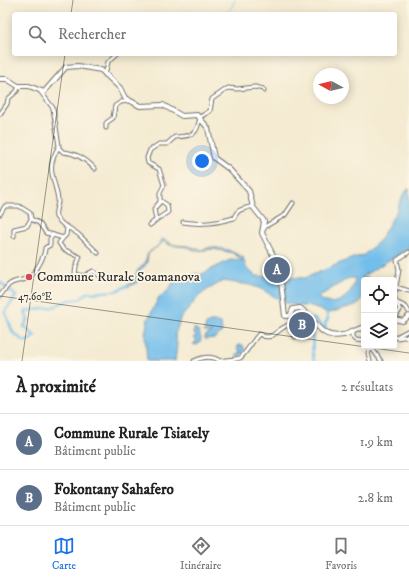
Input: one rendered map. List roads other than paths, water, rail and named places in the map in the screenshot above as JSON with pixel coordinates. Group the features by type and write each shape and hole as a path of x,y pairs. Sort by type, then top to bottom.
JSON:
{"main road":[{"path":"0,79 7,80 20,86 29,86 44,92 66,67 78,66 97,69 118,86 125,98 130,101 141,106 163,105 182,116 194,115 200,117 208,128 214,158 229,169 249,191 253,206 264,221 262,233 274,257 280,275 285,316 289,317 292,309 300,308 312,318 319,329 325,334 340,335 361,328"},
{"path":"397,320 403,321 409,318"}],"street":[{"path":"105,75 108,62 115,56"},
{"path":"0,114 7,104 8,99 17,92 20,86"},
{"path":"156,220 154,209 161,201 160,193 164,184 159,169 148,163 147,158 150,150 159,144 168,143 175,137 185,137 194,134 198,128 200,117 210,111 212,99 226,88 237,90 255,87 263,89 264,92"},
{"path":"40,91 53,108 58,147 63,152 72,153 88,161 96,169"},
{"path":"106,128 106,123 113,116 115,106 120,102 130,101"},
{"path":"58,147 53,154 50,166 59,200 55,214 59,222 78,234 98,253"},
{"path":"150,225 168,212 167,205 161,201"},
{"path":"262,233 266,226 285,215 293,203"},
{"path":"0,214 5,206 18,206 30,213 31,219 27,226 14,229 14,236"},
{"path":"183,222 211,224 223,222 234,218 241,209 253,206"},
{"path":"31,219 39,223 46,233 54,234 63,238"},
{"path":"66,226 66,235 59,243 61,247 80,257 76,266 75,274 84,276 94,271 103,278 113,278"},
{"path":"0,296 7,287 16,281 27,279 37,270 40,261 45,254 45,248 50,245 50,239 54,234"},
{"path":"397,278 399,268 397,260 409,252"},
{"path":"397,288 409,291"},
{"path":"397,302 406,307 409,312"},
{"path":"397,304 400,310 397,314"},
{"path":"292,329 301,324"},
{"path":"295,337 295,330 301,324"},
{"path":"194,361 203,357 212,357 220,361 239,359 244,355 246,349 259,334 272,337 286,325 301,324 319,329"},
{"path":"352,330 353,337 356,340 361,341"},
{"path":"397,337 409,330"},
{"path":"397,338 409,336"},
{"path":"370,349 368,353 370,361"},
{"path":"372,349 381,361"}],"water":[{"path":"409,188 409,248 361,277 361,300 359,304 329,313 308,306 298,306 286,303 259,288 250,285 223,281 199,296 180,319 175,335 177,344 175,361 147,361 145,334 148,319 159,297 167,292 175,280 182,276 186,277 197,273 200,275 230,260 243,261 233,253 213,249 196,251 188,247 170,245 164,241 158,246 162,239 174,245 189,246 201,250 212,247 228,250 243,257 246,268 256,276 305,278 350,259 364,255 379,241 396,212 403,195","holes":["349,278 355,278 354,284 342,300 330,303 318,297"]},
{"path":"157,247 148,254 147,263 140,271 137,283 127,287 126,285 133,283 138,270 145,263 148,253"},
{"path":"210,322 218,322 221,324 222,332 215,338 205,339 205,336 212,332 204,332 206,324"},
{"path":"194,328 199,331 201,339 200,343 196,345 193,344 197,341 194,338 196,335 194,334"},
{"path":"239,345 243,345 245,351 239,357 236,355 239,352 241,353 237,347"}],"waterway":[{"path":"227,12 230,10 235,0"},
{"path":"0,282 16,296 5,312 13,333 24,341 28,341 35,336 24,326 28,320 26,311 53,307 69,300 80,299 87,293 116,291 129,285"},
{"path":"314,361 310,322 313,318 324,328 326,328 325,323 328,319 326,310"}],"place":[{"name":"Commune Rurale Tsiately","path":"277,270"},
{"name":"Commune Rurale Soamanova","path":"29,277"},
{"name":"Fokontany Sahafero","path":"302,325"}]}
